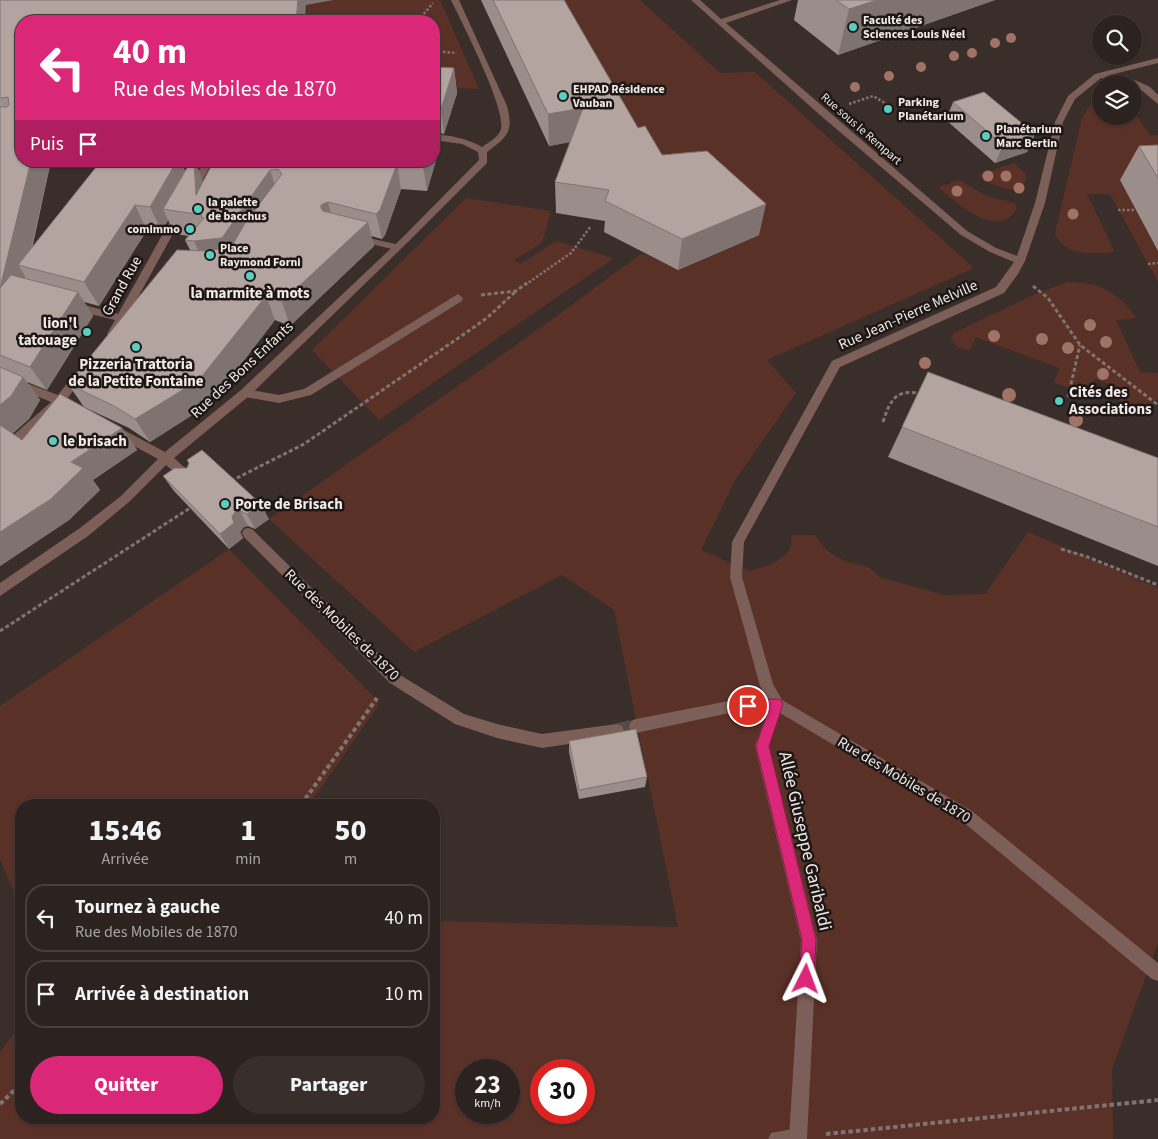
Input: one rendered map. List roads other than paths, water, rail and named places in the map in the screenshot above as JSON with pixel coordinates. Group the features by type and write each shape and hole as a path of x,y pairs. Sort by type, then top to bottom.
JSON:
{"street":[{"path":"440,138 456,139 472,144 482,151 502,137 508,123 503,106 455,0"},
{"name":"Rue sous le Rempart","path":"696,0 823,113 964,233 993,250 1020,261"},
{"path":"721,22 788,0"},
{"name":"Rue Jean-Pierre Melville","path":"1102,75 1158,60"},
{"name":"Rue Jean-Pierre Melville","path":"777,704 767,686 736,577 738,542 836,364 1000,290 1014,272 1020,261 1040,203 1059,122 1071,98 1092,81"},
{"path":"1142,86 1151,90 1158,101"},
{"name":"Rue des Bons Enfants","path":"0,590 84,532 125,499 166,458 246,392 396,248 484,160 482,151"},
{"name":"Grand Rue","path":"105,342 121,318 206,167"},
{"path":"351,236 396,248"},
{"path":"151,264 166,266"},
{"path":"246,392 278,400 307,392 458,298"},
{"path":"60,302 121,318"},
{"path":"0,454 60,400 88,364"},
{"path":"0,377 60,400 74,408"},
{"path":"107,426 166,458 191,480"},
{"name":"Rue des Mobiles de 1870","path":"248,533 395,679 460,719 497,732 542,741 617,731"},
{"path":"636,726 734,706 777,704"},
{"name":"Rue des Mobiles de 1870","path":"777,704 967,816 1158,973"},
{"name":"Allée Giuseppe Garibaldi","path":"777,704 762,746 809,940 798,1138"},
{"path":"777,1139 798,1138"}],"tunnel":[{"path":"617,731 636,726"}],"place":[{"name":"Faculté des Sciences Louis Néel","path":"853,27"},
{"name":"EHPAD Résidence Vauban","path":"563,96"},
{"name":"Parking Planétarium","path":"888,109"},
{"name":"Planétarium Marc Bertin","path":"986,136"},
{"name":"la palette de bacchus","path":"198,209"},
{"name":"comimmo","path":"190,229"},
{"name":"Place Raymond Forni","path":"210,255"},
{"name":"la marmite à mots","path":"250,276"},
{"name":"lion'l tatouage","path":"87,332"},
{"name":"Pizzeria Trattoria de la Petite Fontaine","path":"136,347"},
{"name":"Cités des Associations","path":"1059,401"},
{"name":"le brisach","path":"53,441"},
{"name":"Porte de Brisach","path":"225,504"}]}
